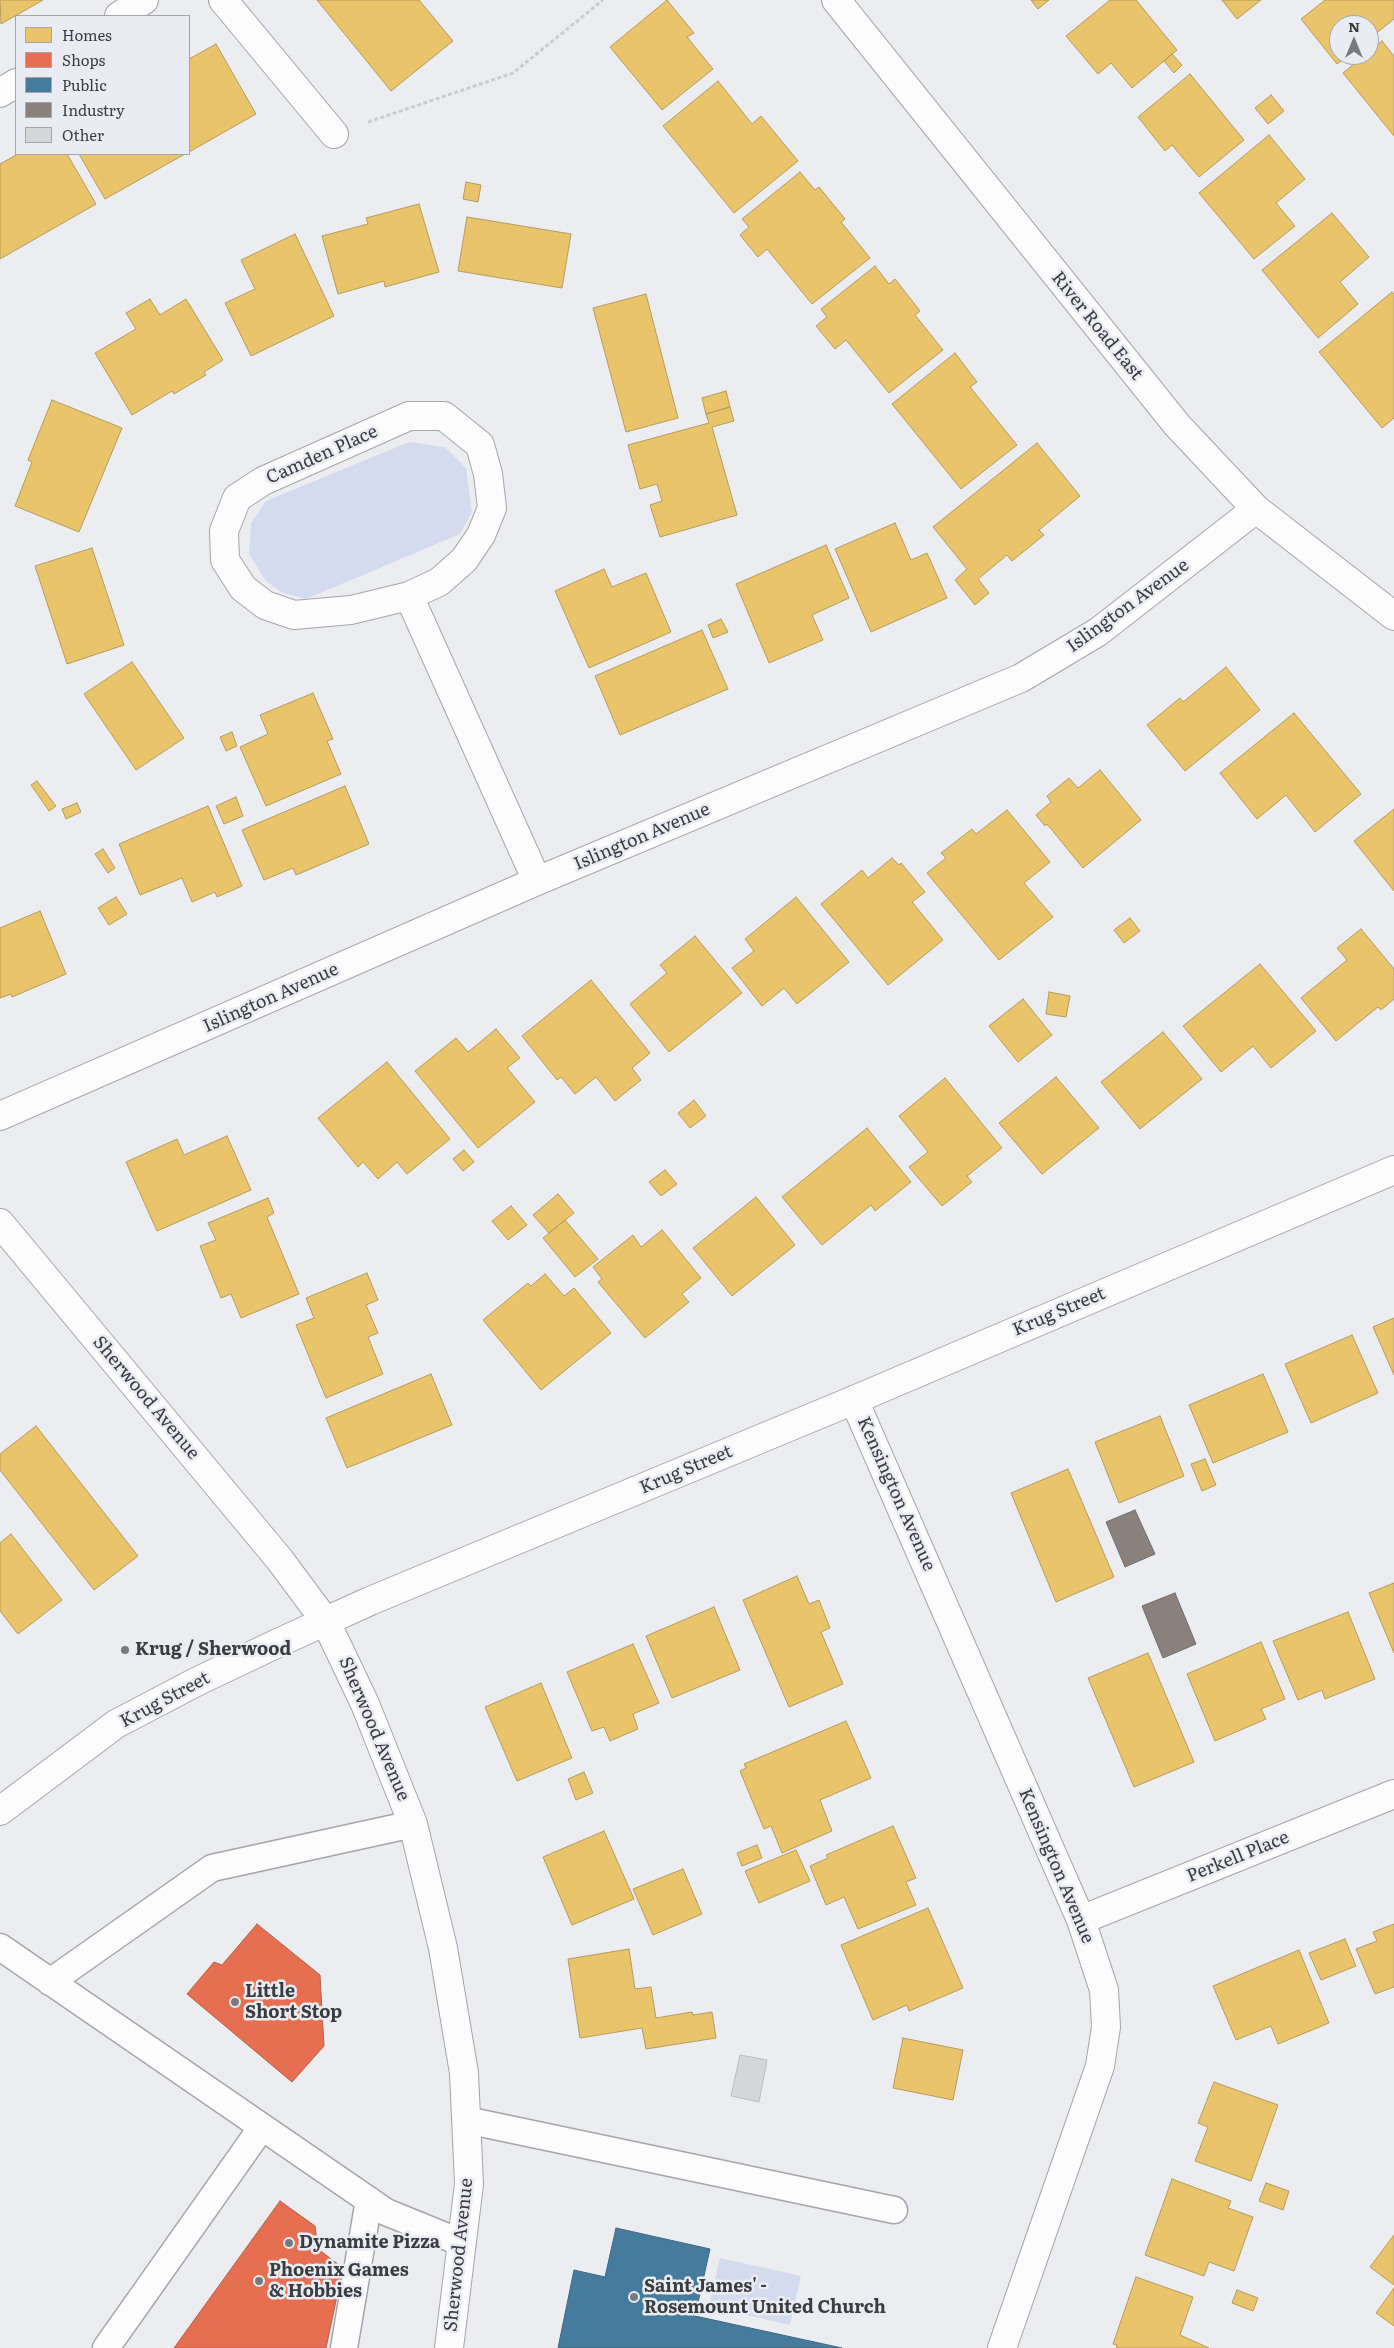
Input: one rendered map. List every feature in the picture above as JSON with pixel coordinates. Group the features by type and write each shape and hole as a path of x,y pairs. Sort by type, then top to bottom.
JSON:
{"street":[{"path":"121,15 144,0"},
{"path":"223,0 334,134"},
{"name":"River Road East","path":"836,0 1177,426 1256,509 1394,616"},
{"path":"0,93 15,84"},
{"name":"Camden Place","path":"409,416 444,416 480,445 488,474 492,508 481,535 464,560 439,582 409,596 351,610 294,615 265,606 243,588 225,560 224,531 237,498 262,481 409,416"},
{"name":"Islington Avenue","path":"0,1116 537,881 1021,678 1098,632 1256,509"},
{"path":"409,596 537,881"},
{"name":"Krug Street","path":"0,1811 116,1724 198,1681 380,1597 854,1400 1394,1170"},
{"name":"Sherwood Avenue","path":"0,1222 276,1555 326,1622 362,1696 413,1824 443,1948 464,2073 469,2184 449,2348"},
{"name":"Kensington Avenue","path":"854,1400 1081,1920 1104,1990 1106,2027 1100,2066 1002,2348"},
{"name":"Perkell Place","path":"1081,1920 1394,1794"}],"lane":[{"path":"50,1982 212,1868 413,1824"},
{"path":"0,1947 386,2212 462,2243"},
{"path":"466,2120 894,2210"},
{"path":"106,2348 262,2127"},
{"path":"344,2348 369,2200"}],"path":[{"path":"334,134 513,73 603,0"}],"shaded area":[{"path":"409,442 445,447 466,468 472,512 460,534 306,599 281,592 266,581 249,554 251,523 266,501"},
{"path":"720,2258 801,2276 790,2325 709,2306"}],"building: Homes":[{"path":"0,0 43,0 15,15 1,24"},
{"path":"317,0 419,0 453,41 391,91"},
{"path":"667,0 694,33 687,37 713,69 662,110 610,47"},
{"path":"1031,0 1049,0 1038,9"},
{"path":"1110,0 1136,0 1177,50 1132,88 1111,63 1098,74 1066,36"},
{"path":"1222,0 1261,0 1237,19"},
{"path":"1325,0 1394,0 1394,19 1379,31 1379,15 1329,15 1329,54 1301,19"},
{"path":"1382,41 1394,56 1394,136 1343,73 1353,65 1379,65 1379,44"},
{"path":"216,44 256,114 190,151 190,58"},
{"path":"1172,54 1182,65 1174,73 1164,61"},
{"path":"1190,74 1244,140 1199,177 1172,145 1165,151 1138,117"},
{"path":"718,81 752,124 761,116 798,161 734,213 663,126"},
{"path":"1271,95 1284,111 1268,124 1255,108"},
{"path":"1269,135 1305,179 1276,203 1295,226 1254,259 1199,193"},
{"path":"16,155 68,155 96,204 0,259 0,164"},
{"path":"80,155 183,155 105,199"},
{"path":"800,172 815,190 819,187 845,219 841,222 870,258 812,304 767,249 758,257 740,235 749,227 742,219"},
{"path":"466,182 481,185 478,202 463,199"},
{"path":"419,204 439,272 385,287 384,281 338,294 322,236 368,224 366,218"},
{"path":"1332,213 1369,257 1340,282 1358,304 1318,338 1262,270"},
{"path":"467,217 571,234 562,288 458,271"},
{"path":"295,234 334,316 251,356 225,303 255,289 241,260"},
{"path":"875,266 889,284 895,279 920,311 915,315 943,350 889,393 846,340 835,349 816,326 827,317 821,309"},
{"path":"1392,292 1394,294 1394,418 1382,428 1319,352"},
{"path":"646,294 678,418 626,432 593,308"},
{"path":"150,299 160,315 186,299 223,360 204,372 206,375 174,394 172,391 132,415 95,353 136,329 126,313"},
{"path":"955,353 977,382 970,387 1017,445 961,489 892,404"},
{"path":"726,391 730,407 706,414 702,398"},
{"path":"52,400 122,428 79,532 15,506 32,462 28,460"},
{"path":"730,407 734,421 712,427 737,515 660,537 650,505 662,501 657,484 640,489 628,445 709,423 706,414"},
{"path":"1037,443 1080,496 1039,530 1044,535 1012,561 1007,555 978,579 989,593 975,605 955,580 967,569 933,527"},
{"path":"895,523 911,560 927,553 947,598 871,632 835,549"},
{"path":"826,545 849,598 812,615 823,640 769,663 736,584"},
{"path":"92,548 124,645 67,664 35,566"},
{"path":"604,569 612,587 646,573 671,632 589,668 555,591"},
{"path":"721,619 728,632 713,638 708,625"},
{"path":"702,630 728,689 620,735 595,676"},
{"path":"132,662 184,738 136,770 84,694"},
{"path":"1226,667 1260,710 1185,771 1147,725 1180,698 1183,702"},
{"path":"313,693 333,739 327,741 341,774 266,806 240,747 268,734 260,715"},
{"path":"1294,713 1361,794 1315,832 1286,795 1257,819 1220,773"},
{"path":"232,732 237,746 226,751 220,737"},
{"path":"1100,770 1141,820 1083,868 1047,824 1045,826 1036,815 1051,802 1047,796 1069,778 1078,788"},
{"path":"37,781 56,806 49,811 31,785"},
{"path":"345,786 369,844 296,875 293,868 264,880 242,830"},
{"path":"236,797 243,816 224,824 216,806"},
{"path":"77,803 81,812 66,819 62,809"},
{"path":"208,806 242,886 217,897 215,892 192,902 182,878 140,895 119,844"},
{"path":"1394,809 1394,891 1354,841"},
{"path":"1007,810 1050,862 1024,883 1053,917 999,960 927,873 946,858 941,853 972,829 976,834"},
{"path":"103,849 115,868 108,873 95,854"},
{"path":"892,858 899,865 901,863 925,892 912,902 943,940 888,985 821,904 862,870 868,878"},
{"path":"116,897 127,914 109,925 98,908"},
{"path":"796,897 849,962 797,1004 784,988 762,1006 732,968 754,951 745,939"},
{"path":"40,911 66,974 12,997 11,994 0,998 0,928"},
{"path":"1130,918 1140,931 1124,943 1114,930"},
{"path":"1361,929 1394,969 1394,999 1381,1010 1378,1007 1336,1041 1301,998 1347,960 1337,948"},
{"path":"695,936 742,993 669,1052 630,1004 667,973 660,965"},
{"path":"1260,964 1316,1031 1271,1068 1253,1046 1221,1072 1183,1026"},
{"path":"591,980 650,1053 632,1068 641,1080 615,1101 596,1077 575,1094 561,1077 557,1080 522,1036"},
{"path":"1049,992 1070,996 1066,1017 1046,1014"},
{"path":"1023,999 1052,1035 1018,1062 989,1026"},
{"path":"496,1029 520,1058 507,1068 535,1102 478,1148 415,1071 456,1038 468,1052"},
{"path":"1163,1032 1202,1079 1140,1129 1101,1082"},
{"path":"387,1062 450,1139 407,1174 397,1162 378,1179 363,1162 358,1167 318,1118"},
{"path":"1056,1077 1099,1128 1042,1174 999,1123"},
{"path":"945,1078 1002,1148 967,1176 972,1182 942,1206 909,1167 928,1152 899,1116"},
{"path":"694,1100 706,1116 690,1128 678,1113"},
{"path":"867,1128 911,1182 875,1211 871,1205 822,1245 782,1197"},
{"path":"227,1136 251,1190 157,1231 126,1162 177,1139 184,1155"},
{"path":"464,1150 474,1162 463,1171 453,1159"},
{"path":"665,1170 677,1184 661,1196 649,1182"},
{"path":"558,1194 574,1213 549,1233 533,1215"},
{"path":"756,1197 795,1245 732,1296 693,1248"},
{"path":"268,1198 274,1213 267,1217 299,1294 241,1318 231,1294 221,1298 200,1246 216,1240 208,1223"},
{"path":"511,1206 527,1225 508,1240 492,1221"},
{"path":"565,1220 598,1259 575,1277 543,1238"},
{"path":"662,1230 701,1278 682,1294 689,1302 645,1338 598,1282 602,1279 593,1267 633,1235 641,1247"},
{"path":"367,1273 378,1300 366,1305 378,1333 368,1337 383,1374 326,1398 296,1325 314,1318 306,1298"},
{"path":"545,1274 564,1296 574,1288 611,1333 541,1390 483,1320 528,1283 531,1286"},
{"path":"1394,1318 1394,1375 1373,1327"},
{"path":"1352,1335 1378,1393 1311,1423 1285,1364"},
{"path":"431,1374 452,1425 347,1468 326,1418"},
{"path":"1263,1374 1288,1432 1213,1463 1189,1405"},
{"path":"1160,1416 1184,1476 1119,1503 1095,1442"},
{"path":"36,1426 138,1556 94,1590 0,1470 0,1454"},
{"path":"1205,1459 1216,1485 1202,1491 1191,1464"},
{"path":"1068,1469 1114,1577 1056,1602 1011,1493"},
{"path":"11,1534 62,1600 18,1634 0,1611 0,1543"},
{"path":"797,1576 809,1604 819,1600 830,1628 821,1632 843,1684 789,1707 743,1600"},
{"path":"1394,1583 1394,1653 1369,1593"},
{"path":"714,1607 740,1670 672,1698 646,1636"},
{"path":"1348,1612 1375,1679 1325,1699 1322,1690 1298,1700 1273,1641"},
{"path":"1261,1642 1285,1699 1261,1709 1266,1719 1215,1741 1187,1674"},
{"path":"633,1644 659,1703 633,1714 638,1729 610,1741 604,1727 592,1731 567,1672"},
{"path":"1148,1653 1194,1762 1134,1787 1088,1678"},
{"path":"541,1683 572,1758 517,1781 485,1707"},
{"path":"846,1721 871,1778 820,1800 832,1831 782,1853 771,1826 764,1829 740,1771 746,1768 744,1764"},
{"path":"584,1772 593,1793 576,1800 568,1779"},
{"path":"893,1826 916,1878 906,1882 916,1905 858,1929 844,1897 826,1905 810,1866 828,1858 826,1855"},
{"path":"604,1831 634,1899 572,1925 543,1857"},
{"path":"757,1845 762,1858 742,1866 737,1853"},
{"path":"796,1850 810,1881 759,1903 745,1871"},
{"path":"683,1869 702,1914 653,1935 633,1889"},
{"path":"928,1908 963,1988 909,2011 907,2005 873,2020 841,1945"},
{"path":"1394,1924 1394,1987 1375,1994 1356,1949 1377,1941 1373,1932"},
{"path":"1345,1939 1356,1966 1321,1980 1309,1953"},
{"path":"629,1949 635,1989 651,1987 656,2018 692,2012 693,2015 712,2012 716,2038 646,2049 642,2028 580,2038 568,1959"},
{"path":"1299,1950 1329,2023 1278,2044 1271,2026 1236,2040 1213,1986"},
{"path":"903,2038 963,2050 953,2100 893,2088"},
{"path":"1214,2082 1278,2105 1251,2181 1195,2161 1208,2127 1198,2123"},
{"path":"1172,2179 1231,2201 1228,2208 1253,2217 1234,2271 1209,2262 1204,2276 1145,2255"},
{"path":"1266,2183 1289,2191 1283,2210 1259,2201"},
{"path":"1394,2235 1394,2285 1370,2267"},
{"path":"1136,2277 1193,2297 1180,2335 1209,2348 1116,2348 1117,2345 1113,2344"},
{"path":"1394,2288 1394,2326 1376,2313"},
{"path":"1237,2290 1258,2298 1253,2311 1232,2303"}],"building: Shops":[{"path":"257,1924 320,1975 324,2046 292,2082 187,1994 214,1962 222,1965"},
{"path":"280,2201 315,2226 318,2249 343,2268 326,2348 174,2348"}],"building: Public":[{"name":"Saint James' - Rosemount United Church","path":"616,2228 710,2249 695,2316 842,2348 558,2348 574,2270 605,2277"}],"building: Industry":[{"path":"1135,1510 1155,1554 1125,1567 1106,1522"},
{"path":"1175,1593 1196,1644 1163,1658 1142,1606"}],"building: Other":[{"path":"740,2055 767,2060 759,2102 731,2096"}],"place":[{"name":"Krug / Sherwood","path":"125,1650"},
{"name":"Little Short Stop","path":"235,2002"},
{"name":"Dynamite Pizza","path":"289,2243"},
{"name":"Phoenix Games & Hobbies","path":"259,2281"},
{"name":"Saint James' - Rosemount United Church","path":"634,2297"}]}
